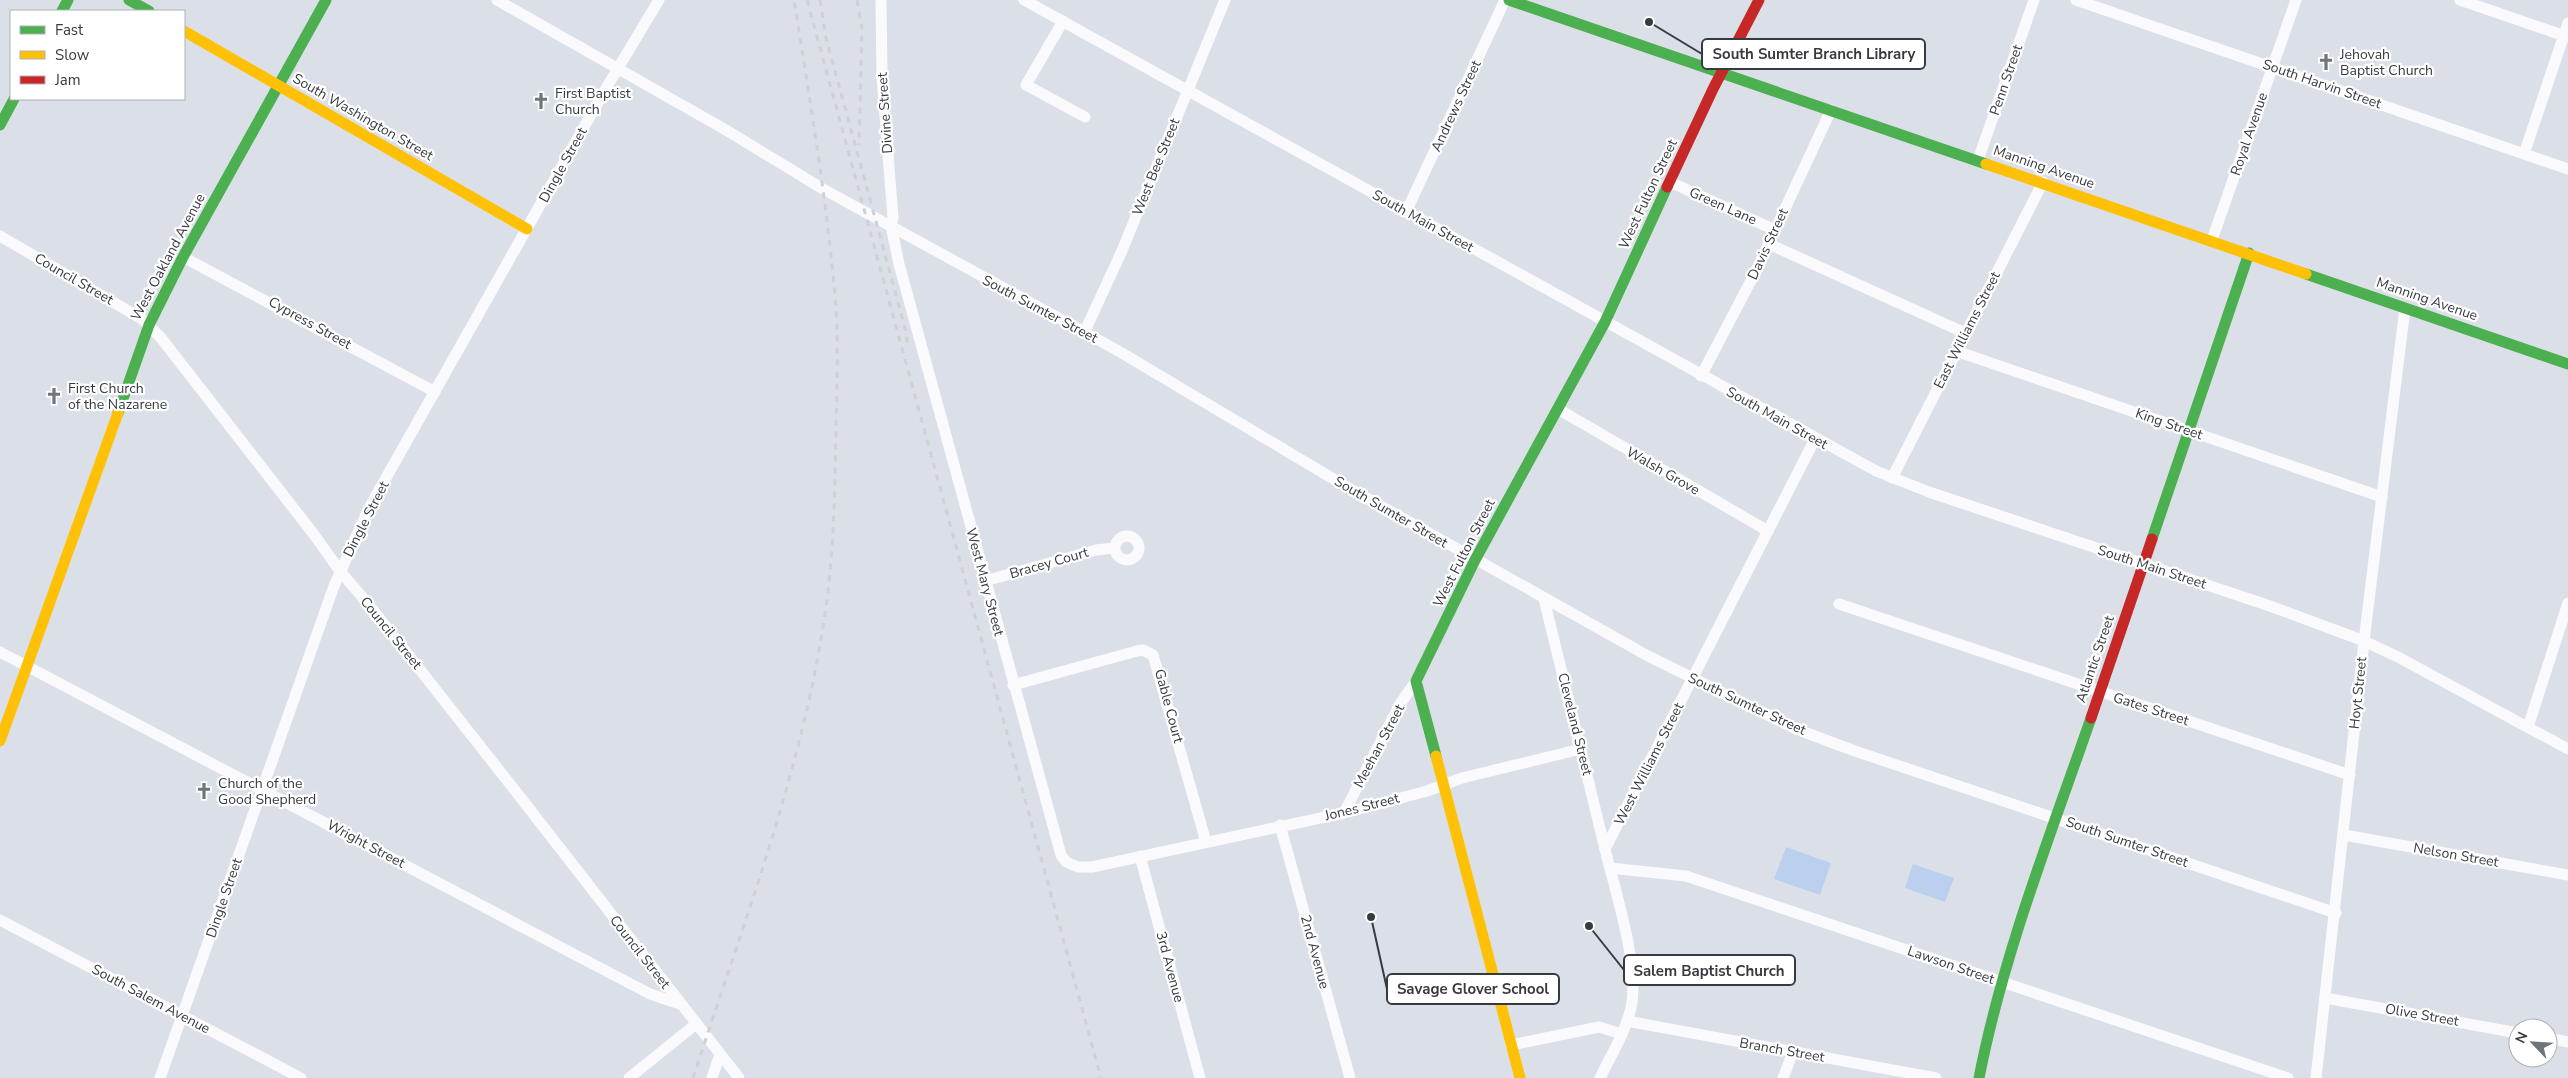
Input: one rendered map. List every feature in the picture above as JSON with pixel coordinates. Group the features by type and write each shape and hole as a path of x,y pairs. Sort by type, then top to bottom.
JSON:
{"street":[{"path":"129,0 147,10"},
{"name":"West Oakland Avenue","path":"0,741 148,325 183,256 326,0"},
{"name":"South Sumter Street","path":"497,0 815,185 1084,333 1475,560 1692,679 1796,729 2336,913"},
{"name":"Dingle Street","path":"160,1078 340,571 369,508 659,0"},
{"name":"Divine Street","path":"881,0 882,78 893,218 891,226"},
{"name":"South Main Street","path":"1024,0 1815,439 1892,478 2142,565 2270,606 2364,641 2398,657 2568,749"},
{"name":"West Bee Street","path":"1084,333 1121,253 1224,0"},
{"name":"Manning Avenue","path":"1507,0 2043,182 2568,364"},
{"name":"Andrews Street","path":"1406,212 1507,0"},
{"name":"West Fulton Street","path":"1416,681 1475,560 1605,322 1722,73 1759,0"},
{"name":"Penn Street","path":"1978,160 2034,0"},
{"name":"South Harvin Street","path":"2076,0 2568,169"},
{"name":"Royal Avenue","path":"2212,240 2296,0"},
{"path":"2460,0 2566,37"},
{"path":"1063,21 1026,85 1085,118"},
{"path":"2524,154 2566,37 2568,23"},
{"name":"South Washington Street","path":"185,32 527,229"},
{"path":"0,125 13,100"},
{"name":"Davis Street","path":"1701,376 1769,244 1831,110"},
{"name":"Green Lane","path":"1670,182 1775,230"},
{"name":"East Williams Street","path":"1892,478 2043,182"},
{"name":"West Mary Street","path":"891,226 1060,855 1066,862 1083,868 1140,856"},
{"name":"Council Street","path":"0,236 91,288 148,325 312,532 340,571 370,605 739,1078"},
{"path":"1769,244 1965,333"},
{"name":"Atlantic Street","path":"1979,1078 1989,1026 2002,982 2249,253"},
{"name":"Cypress Street","path":"183,256 435,392"},
{"name":"Hoyt Street","path":"2316,1078 2336,913 2364,641 2405,308"},
{"name":"King Street","path":"1956,351 2382,496"},
{"name":"Walsh Grove","path":"1558,409 1768,531"},
{"name":"West Williams Street","path":"1605,849 1815,439"},
{"name":"Bracey Court","path":"985,581 1096,550 1114,548"},
{"name":"Cleveland Street","path":"1544,599 1605,849"},
{"path":"2528,727 2568,603"},
{"name":"Gates Street","path":"1838,604 2350,776"},
{"name":"Gable Court","path":"1013,685 1137,651 1143,650 1153,655 1206,842"},
{"name":"Wright Street","path":"0,652 642,989 680,1004"},
{"path":"1416,681 1520,1078"},
{"name":"Meehan Street","path":"1344,813 1400,704 1416,681"},
{"name":"Jones Street","path":"1140,856 1344,813 1462,778 1582,749"},
{"name":"2nd Avenue","path":"1280,825 1350,1078"},
{"name":"Nelson Street","path":"2344,835 2568,875"},
{"path":"1600,1078 1622,1034 1632,1001 1632,978 1625,932 1605,849"},
{"name":"3rd Avenue","path":"1140,856 1200,1078"},
{"name":"Lawson Street","path":"1610,868 1686,876 2288,1078"},
{"name":"South Salem Avenue","path":"0,920 301,1078"},
{"name":"Olive Street","path":"2326,998 2508,1031"},
{"name":"Branch Street","path":"1627,1021 1936,1078"},
{"path":"629,1078 696,1024"},
{"path":"1511,1045 1599,1027 1622,1034"},
{"path":"1784,1078 1793,1052"},
{"path":"712,1078 720,1054"}],"shaded area":[{"path":"1786,847 1831,863 1820,895 1774,879"},
{"path":"1913,864 1954,878 1945,902 1905,888"}],"railway":[{"path":"693,1078 771,842 788,782 804,722 817,661 829,579 833,536 835,471 836,303 821,178 794,0"},
{"path":"807,0 1101,1078"},
{"path":"820,0 826,38 908,345"},
{"path":"857,0 862,28 859,145"}],"traffic: fast":[{"path":"63,10 68,0"},
{"path":"129,0 147,10"},
{"path":"118,413 149,325 183,257 326,0"},
{"path":"1509,0 1986,164"},
{"path":"0,125 13,100"},
{"path":"1436,756 1416,681 1475,560 1605,322 1667,187"},
{"path":"2152,539 2249,253"},
{"path":"2306,274 2568,364"},
{"path":"1979,1078 1989,1032 2014,941 2091,718"}],"traffic: slow":[{"path":"185,32 527,229"},
{"path":"1986,164 2306,274"},
{"path":"0,741 118,413"},
{"path":"1436,756 1520,1078"}],"traffic: jam":[{"path":"1667,187 1713,89 1759,0"},
{"path":"2091,718 2152,539"}],"place":[{"name":"South Sumter Branch Library","path":"1649,22"},
{"name":"Jehovah Baptist Church","path":"2326,62"},
{"name":"First Baptist Church","path":"541,101"},
{"name":"First Church of the Nazarene","path":"54,396"},
{"name":"Church of the Good Shepherd","path":"204,791"},
{"name":"Savage Glover School","path":"1371,917"},
{"name":"Salem Baptist Church","path":"1589,926"}]}
